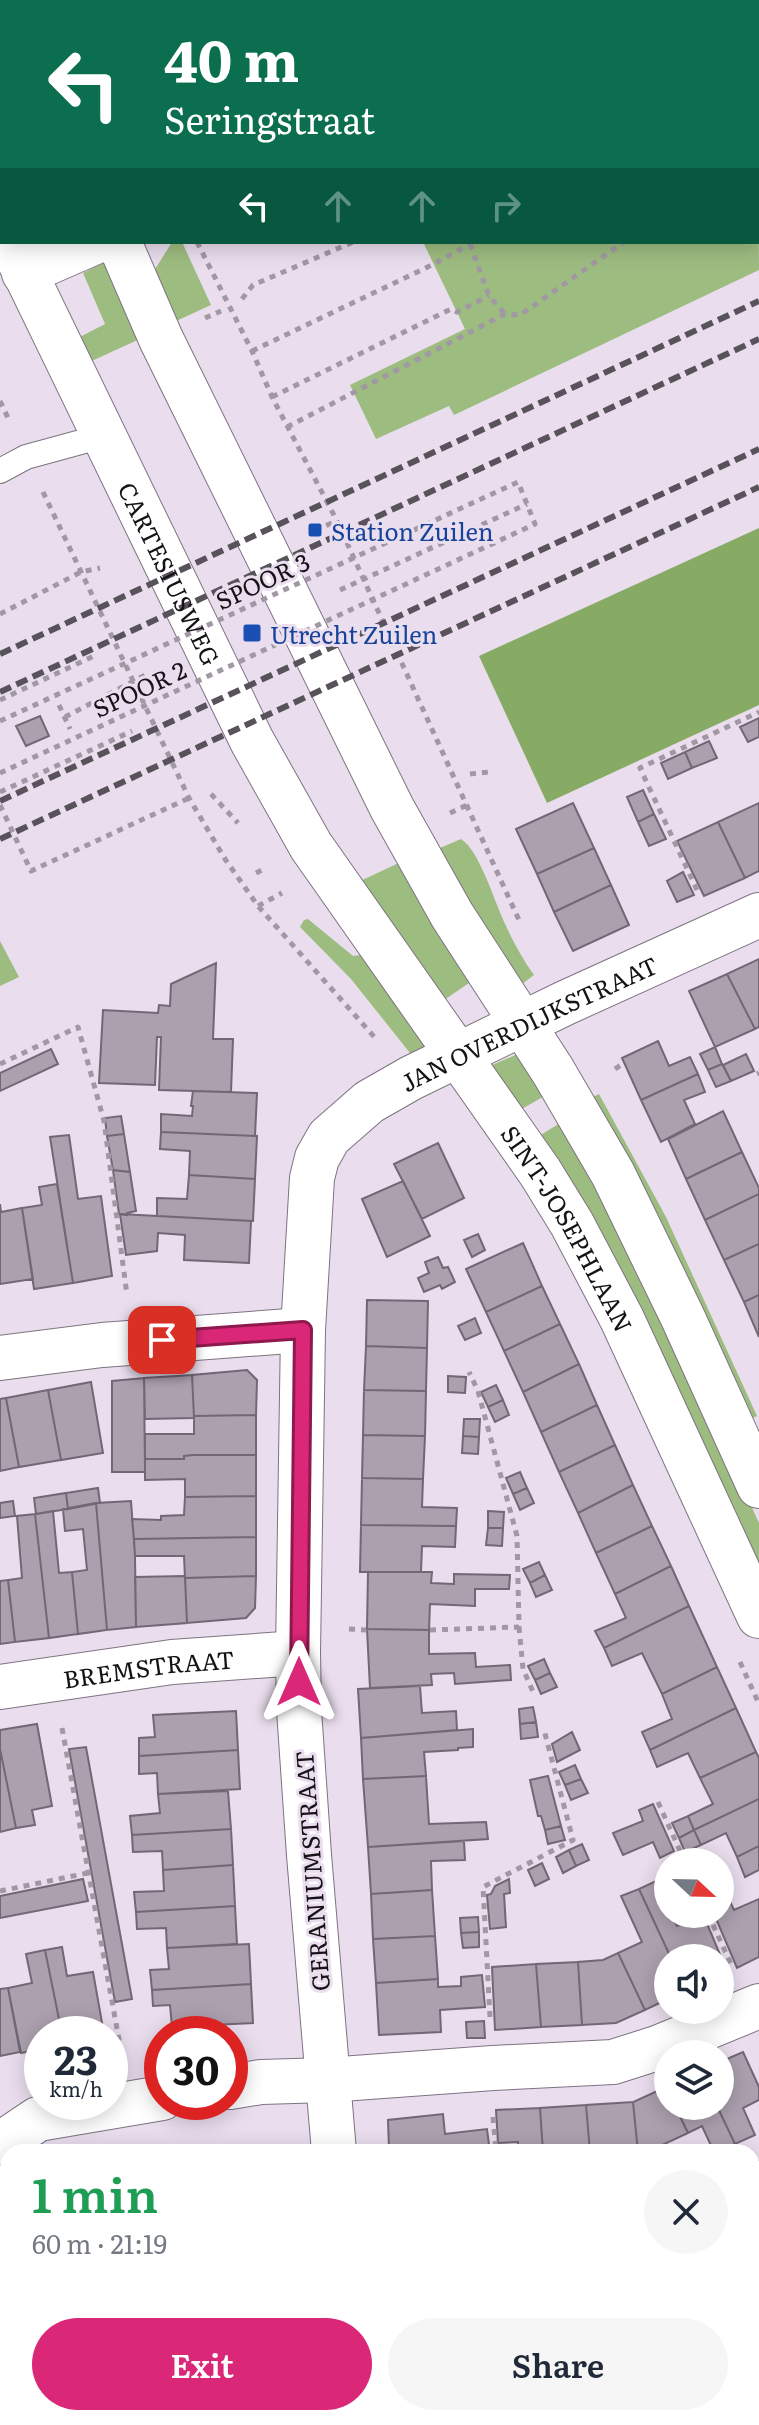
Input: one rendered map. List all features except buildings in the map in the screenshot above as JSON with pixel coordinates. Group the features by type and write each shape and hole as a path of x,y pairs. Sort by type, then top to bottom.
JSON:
{"street":[{"name":"CARTESIUSWEG","path":"85,244 17,258 252,741 327,869"},
{"path":"120,244 161,339 406,834 452,915 568,1096 624,1197 759,1486"},
{"name":"SINT-JOSEPHLAAN","path":"327,869 540,1172 600,1274 759,1616"},
{"name":"JAN OVERDIJKSTRAAT","path":"317,1158 329,1137 369,1102 411,1078 565,1003 759,915"},
{"name":"GERANIUMSTRAAT","path":"317,1158 312,1178 303,1330 298,1653 307,1826 333,2144"},
{"path":"0,1358 134,1342 303,1330"},
{"name":"BREMSTRAAT","path":"0,1687 172,1662 298,1653"},
{"path":"248,2084 613,2062 657,2048 759,2006"},
{"path":"0,2142 38,2119 144,2100"}],"lane":[{"path":"0,471 26,457 103,436"}],"path":[{"path":"198,244 287,427 337,521 522,928"},
{"path":"242,299 253,285 348,244"},
{"path":"252,351 434,264 468,244"},
{"path":"470,244 489,296 505,314"},
{"path":"287,427 505,314 520,315 621,244"},
{"path":"272,397 451,309 457,312 489,296"},
{"path":"0,401 189,798 225,859 258,906 411,1078"},
{"name":"SPOOR 3","path":"0,721 518,482 527,504"},
{"path":"340,590 527,504"},
{"name":"SPOOR 2","path":"0,773 535,524 527,504"},
{"path":"315,530 337,521"},
{"path":"0,614 81,572 100,568"},
{"path":"0,700 96,655"},
{"path":"65,717 149,673"},
{"path":"59,705 70,729"},
{"path":"718,934 640,768 759,712"},
{"path":"0,792 132,731"},
{"path":"470,774 489,772"},
{"path":"0,805 31,871 189,798"},
{"path":"0,1064 78,1027 104,1121 134,1342"},
{"path":"615,1069 621,1065"},
{"path":"469,1372 478,1391 517,1536 523,1669 534,1694"},
{"path":"430,1630 519,1627"},
{"path":"54,1679 88,1873 144,2092"},
{"path":"493,2068 483,1887 573,1840 544,1730"},
{"path":"658,1802 679,1848"},
{"path":"0,1891 88,1873"}],"green space":[{"path":"171,244 183,244 211,305 172,323 149,279"},
{"path":"424,244 759,244 759,270 454,415 449,406 376,439 350,385 465,329"},
{"path":"109,260 142,338 83,365 72,341 105,324 83,273"},
{"path":"759,528 759,705 547,803 479,656"},
{"path":"461,839 481,866 509,932 534,975 518,987 433,851"},
{"path":"403,861 471,976 469,983 444,1000 356,883"},
{"path":"308,919 353,956 367,954 438,1049 414,1058 351,979 300,927"},
{"path":"0,941 19,977 0,986"},
{"path":"520,1053 548,1094 520,1110 492,1065"},
{"path":"599,1094 666,1217 757,1416 746,1421 587,1100"},
{"path":"565,1120 669,1326 759,1523 759,1577 539,1136"}],"railway":[{"path":"0,654 759,301"},
{"path":"0,692 759,339"},
{"path":"0,801 759,449"},
{"path":"0,839 759,487"}],"place":[{"name":"Station Zuilen","path":"315,530"},
{"name":"Utrecht Zuilen","path":"252,633"}],"route":[{"path":"162,1340 303,1330 299,1682"}]}
